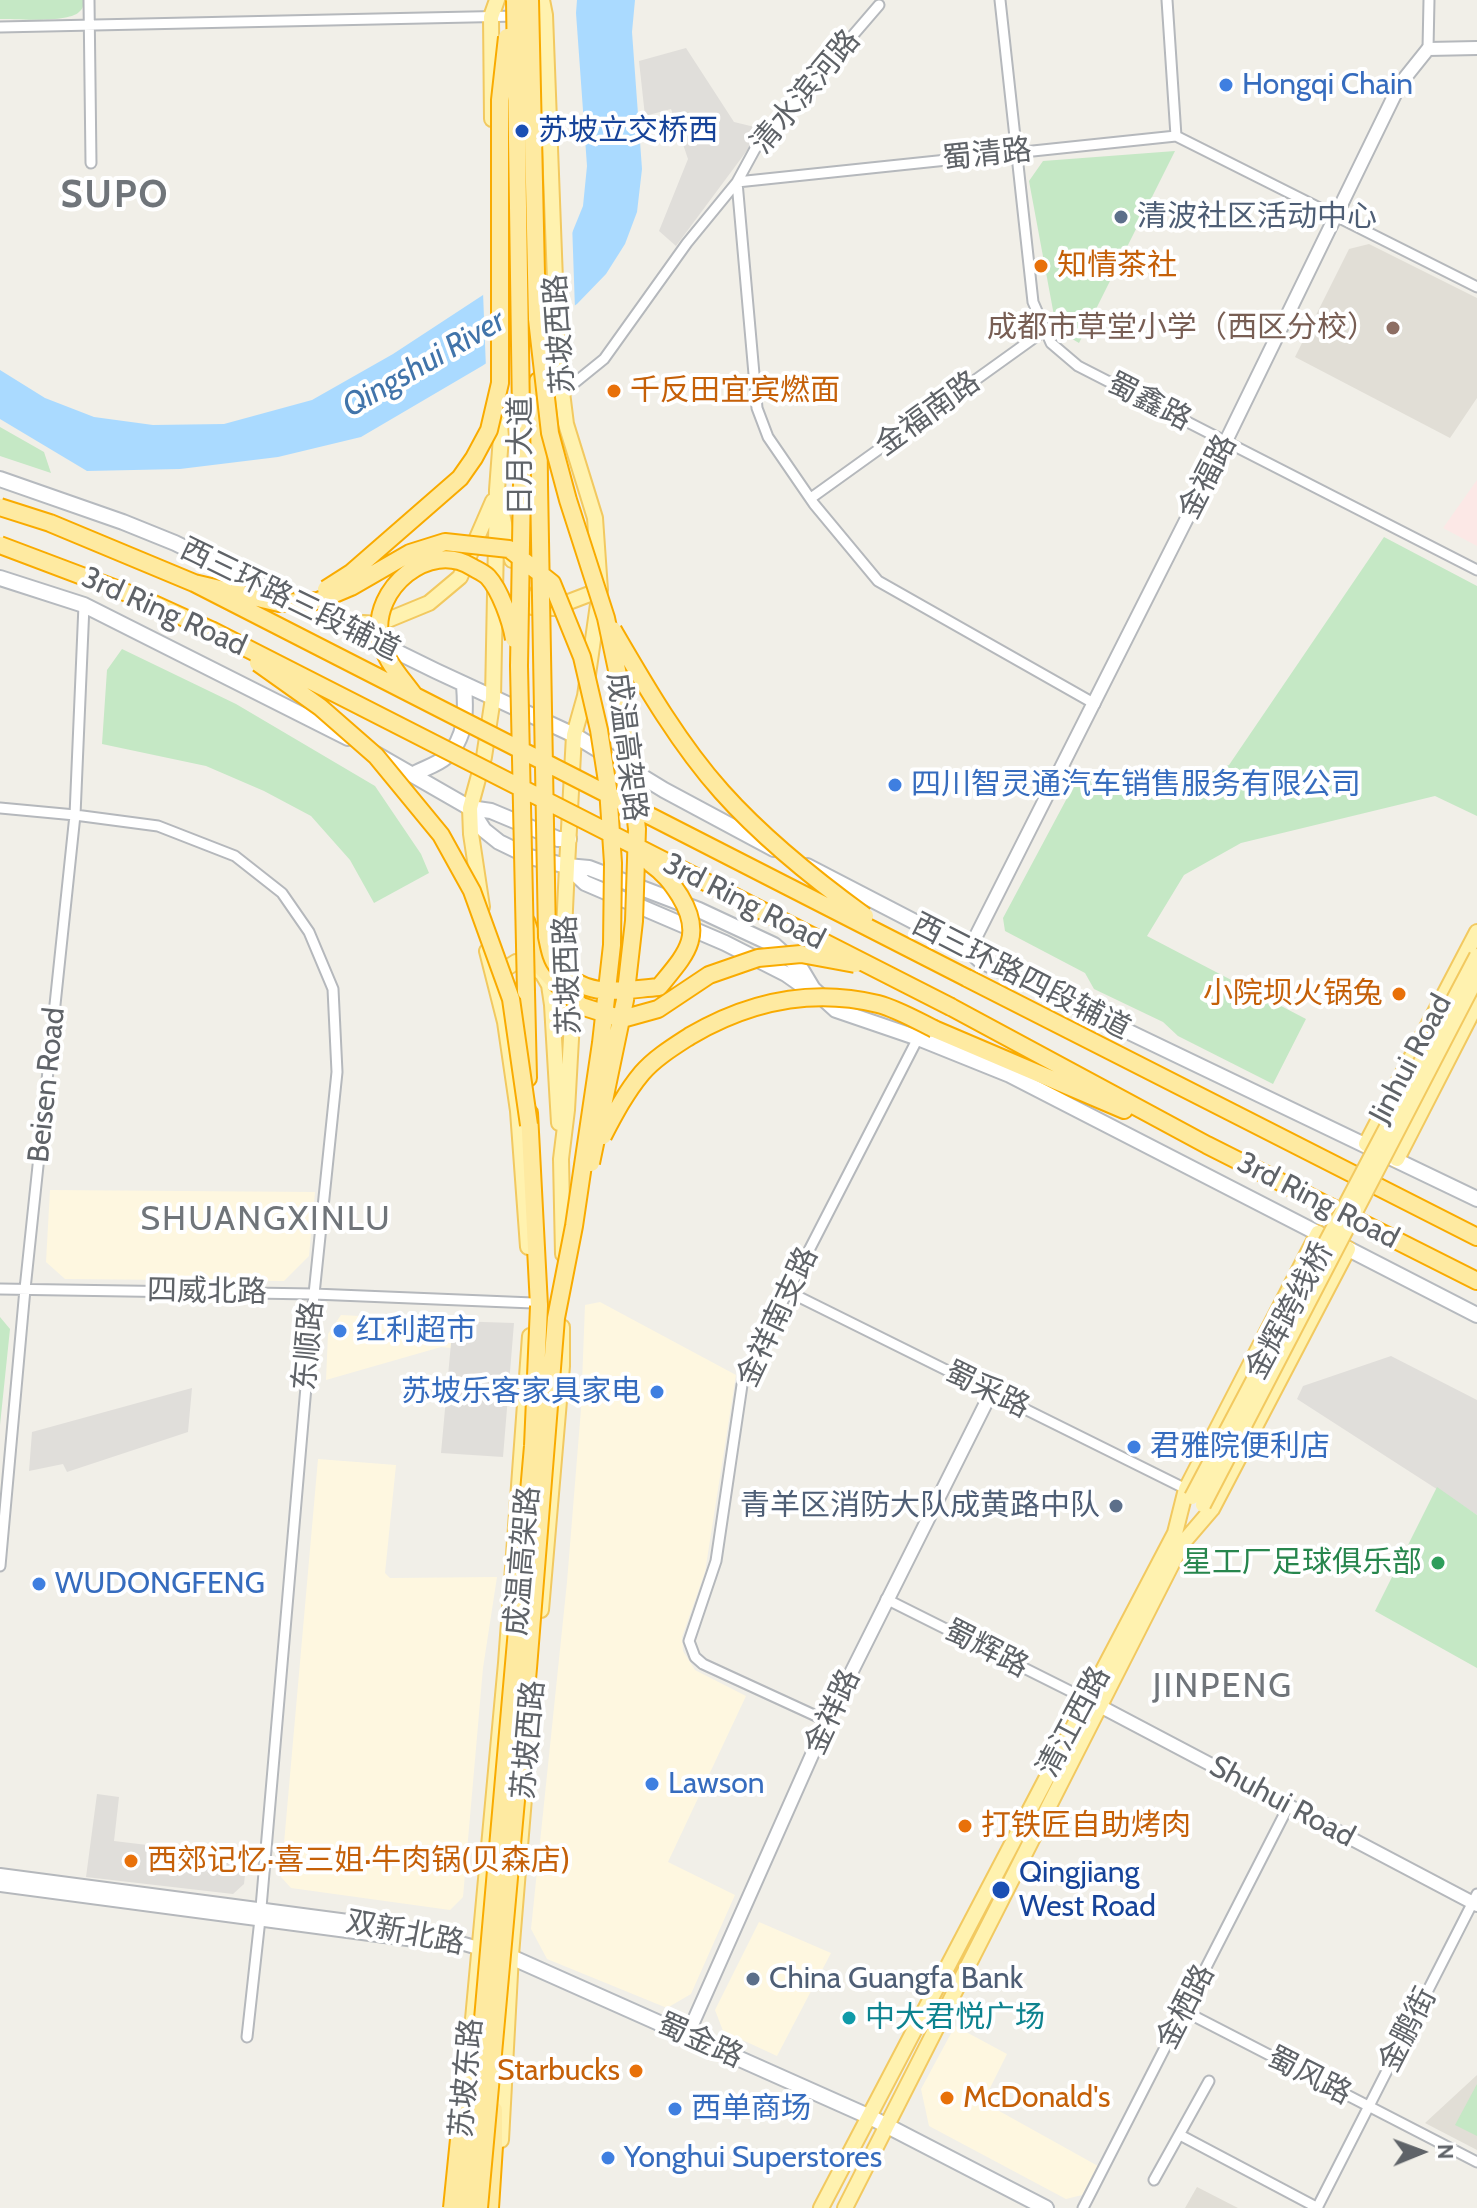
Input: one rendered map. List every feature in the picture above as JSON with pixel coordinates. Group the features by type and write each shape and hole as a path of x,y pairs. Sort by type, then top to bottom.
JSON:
{"highway":[{"path":"282,603 307,598 351,573 460,478 489,430 500,383 500,100 514,0"},
{"name":"日月大道","path":"514,0 522,483 519,666 523,912"},
{"path":"530,0 547,937 556,965 585,988 600,992 659,987 684,956 691,940 691,915 666,875 592,824"},
{"name":"成温高架路","path":"479,2208 556,1318 574,1226 594,1155 625,1000 634,921 637,829 621,689 606,618 550,433 537,319"},
{"name":"3rd Ring Road","path":"0,507 50,523 194,583 1477,1237"},
{"path":"194,583 282,603 318,601 351,587 410,553 445,542 509,549 552,583 582,657 596,715 608,788 613,863 612,945 574,1226"},
{"name":"3rd Ring Road","path":"0,545 143,599 211,630 951,1007 1207,1145 1477,1281"},
{"path":"418,699 391,664 380,636 382,610 396,583 416,567 439,558 464,561 488,576 511,621 519,666"},
{"path":"606,618 654,700 722,792 806,873 901,943"},
{"path":"211,630 320,707 365,746 441,835 472,891 511,999 529,1125"},
{"path":"523,912 542,968 581,1006 622,1019 658,1009 709,975 758,958 801,954 872,968"},
{"name":"成温高架路","path":"463,2208 483,2019 533,1446 539,1306 529,1125 523,912"},
{"path":"594,1155 616,1111 642,1073 678,1043 752,1006 824,996 882,1005 1207,1145"},
{"path":"454,2208 463,2100 483,2019"},
{"path":"490,2208 494,2146 493,2056"}],"main road":[{"name":"苏坡西路","path":"478,1948 506,1663 533,1303 518,1111 505,1022 487,951 470,808 484,757 493,698 501,437 495,367 493,272 491,17 497,0"},
{"name":"苏坡西路","path":"511,1955 562,1366 561,1159 572,1021 564,931 574,735 587,682 600,590 595,518 566,424 562,393 542,0"},
{"name":"西三环路三段辅道","path":"0,479 175,543 464,685 574,735"},
{"path":"497,490 515,576 532,607 553,608 600,590"},
{"path":"332,621 378,624 429,603 460,577 497,490"},
{"path":"0,578 84,605 330,728 470,808 491,811 558,839 569,839"},
{"path":"412,775 445,758 457,744 464,725 464,685"},
{"name":"西三环路四段辅道","path":"574,735 720,820 969,950 981,961 1477,1199"},
{"path":"470,808 484,830 499,842 530,857 589,868 699,910 774,945 801,969 813,989 836,1010 918,1038 1010,1075 1477,1315"},
{"name":"Jinhui Road","path":"1366,1144 1477,932"},
{"name":"金辉跨线桥","path":"1193,1497 1477,956"},
{"path":"496,986 505,969 516,962 525,963 542,973 549,985 561,1159"},
{"name":"金辉跨线桥","path":"1193,1497 1477,977"},
{"name":"Jinhui Road","path":"1397,1159 1477,1003"},
{"path":"1178,1539 1193,1497 1318,1233"},
{"name":"清江西路","path":"821,2208 1086,1699 1178,1539 1212,1509 1348,1249"},
{"name":"清江西路","path":"845,2208 1101,1707 1178,1539"},
{"name":"蜀金路","path":"478,1948 511,1955 870,2117 1046,2208"},
{"name":"苏坡东路","path":"454,2208 478,1948"},
{"name":"苏坡东路","path":"497,2208 511,1955"}],"street":[{"path":"89,0 91,163"},
{"path":"488,0 491,17"},
{"path":"0,27 545,15 549,0"},
{"name":"蜀鑫路","path":"1000,0 1033,302 1051,343 1078,366 1477,570"},
{"path":"1167,0 1176,136 1477,287"},
{"path":"1429,0 1428,49 1477,48"},
{"name":"清水滨河路","path":"737,182 755,149 879,5"},
{"name":"金福路","path":"969,950 1226,441 1400,84 1428,49"},
{"name":"蜀清路","path":"737,182 1176,136"},
{"path":"562,393 604,359 687,243 737,182"},
{"path":"737,182 757,408 768,437 811,498 878,581 1095,704"},
{"name":"金福南路","path":"811,498 1045,330"},
{"name":"Beisen Road","path":"0,1566 25,1289 75,815 84,605"},
{"name":"东顺路","path":"0,808 158,826 235,856 282,893 309,932 333,989 337,1072 247,2037"},
{"name":"金祥南支路","path":"827,1721 703,1664 695,1657 689,1641 716,1561 742,1385 918,1038"},
{"name":"四威北路","path":"0,1289 314,1294 533,1303"},
{"name":"蜀采路","path":"787,1291 1193,1497"},
{"name":"金祥路","path":"687,2036 827,1721 991,1393"},
{"name":"蜀辉路","path":"886,1599 1086,1699"},
{"name":"Shuhui Road","path":"1086,1699 1288,1807 1476,1901"},
{"name":"金栖路","path":"1083,2208 1288,1807"},
{"name":"双新北路","path":"0,1875 478,1948"},
{"name":"双新北路","path":"0,1885 260,1914"},
{"name":"金鹏街","path":"1318,2208 1476,1901"},
{"name":"蜀风路","path":"1184,2011 1477,2162"},
{"path":"1154,2180 1209,2081"},
{"path":"1180,2135 1318,2208"}],"shaded area":[{"path":"686,48 734,122 763,129 676,246 659,231 688,159 671,109 645,116 639,61"},
{"name":"成都市草堂小学（西区分校）","path":"1369,244 1477,298 1477,398 1450,438 1295,357 1349,249"},
{"path":"1477,480 1477,546 1443,528"},
{"path":"50,1190 315,1192 309,1256 284,1281 65,1279 46,1262"},
{"path":"600,1302 736,1375 705,1572 682,1637 683,1651 695,1670 746,1696 668,1862 735,1895 691,1994 667,2008 547,1959 531,1929 567,1582 581,1409 585,1305"},
{"path":"341,1315 453,1321 451,1348 441,1347 326,1380 328,1334"},
{"path":"453,1321 514,1323 503,1457 441,1453"},
{"path":"1391,1356 1477,1400 1477,1515 1297,1399 1303,1386"},
{"path":"192,1388 188,1432 67,1472 63,1464 29,1471 32,1432"},
{"path":"318,1459 396,1465 385,1573 390,1578 497,1577 483,1668 463,1897 450,1910 291,1888 281,1877"},
{"path":"97,1794 119,1797 114,1841 247,1857 244,1884 233,1894 86,1877"},
{"path":"759,1922 831,1953 777,2056 723,2031 715,2010"},
{"path":"955,2026 1007,2054 983,2102 1098,2166 1082,2195 1066,2199 929,2126 921,2089"},
{"path":"1477,2075 1477,2150 1425,2123"},
{"path":"1197,2187 1238,2208 1185,2208"}],"green space":[{"path":"0,0 83,0 83,5 79,12 64,18 0,19"},
{"path":"1175,151 1079,343 1062,333 1055,321 1029,181 1043,161"},
{"path":"0,427 44,452 51,473 0,456"},
{"path":"1384,537 1477,586 1477,816 1435,796 1241,843 1184,875 1147,936 1306,1019 1273,1084 1178,1036 1163,1022 1094,989 1085,973 1005,931 1003,918 1082,770 1143,798 1229,765"},
{"path":"122,649 236,704 375,786 421,854 429,873 374,903 350,860 311,816 206,766 102,744 107,670"},
{"path":"0,1317 10,1329 0,1425"},
{"name":"星工厂足球俱乐部","path":"1437,1487 1477,1515 1477,1668 1375,1611"},
{"path":"1477,2084 1477,2136 1455,2125"}],"water":[{"name":"Qingshui River","path":"577,0 635,0 632,32 642,169 637,212 625,244 606,274 577,304 482,366 361,437 278,457 180,469 87,471 0,419 0,370 45,398 94,417 153,425 224,424 312,400 393,354 570,238 583,206 587,166"}],"pier":[{"path":"572,222 575,310 486,369 483,292 567,235"}],"place":[{"name":"Hongqi Chain","path":"1226,85"},
{"name":"苏坡立交桥西","path":"522,131"},
{"name":"清波社区活动中心","path":"1121,217"},
{"name":"知情茶社","path":"1041,266"},
{"name":"成都市草堂小学（西区分校）","path":"1393,328"},
{"name":"千反田宜宾燃面","path":"614,391"},
{"name":"四川智灵通汽车销售服务有限公司","path":"895,785"},
{"name":"小院坝火锅兔","path":"1399,994"},
{"name":"红利超市","path":"340,1331"},
{"name":"苏坡乐客家具家电","path":"657,1392"},
{"name":"君雅院便利店","path":"1134,1447"},
{"name":"青羊区消防大队成黄路中队","path":"1116,1506"},
{"name":"星工厂足球俱乐部","path":"1438,1563"},
{"name":"WUDONGFENG","path":"39,1584"},
{"name":"Lawson","path":"652,1784"},
{"name":"打铁匠自助烤肉","path":"965,1826"},
{"name":"西郊记忆·喜三姐·牛肉锅(贝森店)","path":"131,1861"},
{"name":"Qingjiang West Road","path":"1001,1890"},
{"name":"China Guangfa Bank","path":"753,1979"},
{"name":"中大君悦广场","path":"849,2018"},
{"name":"Starbucks","path":"636,2071"},
{"name":"McDonald's","path":"947,2098"},
{"name":"西单商场","path":"675,2109"},
{"name":"Yonghui Superstores","path":"608,2158"}],"district":[{"name":"SUPO","path":"115,196"},
{"name":"SHUANGXINLU","path":"266,1220"},
{"name":"JINPENG","path":"1223,1687"}]}
